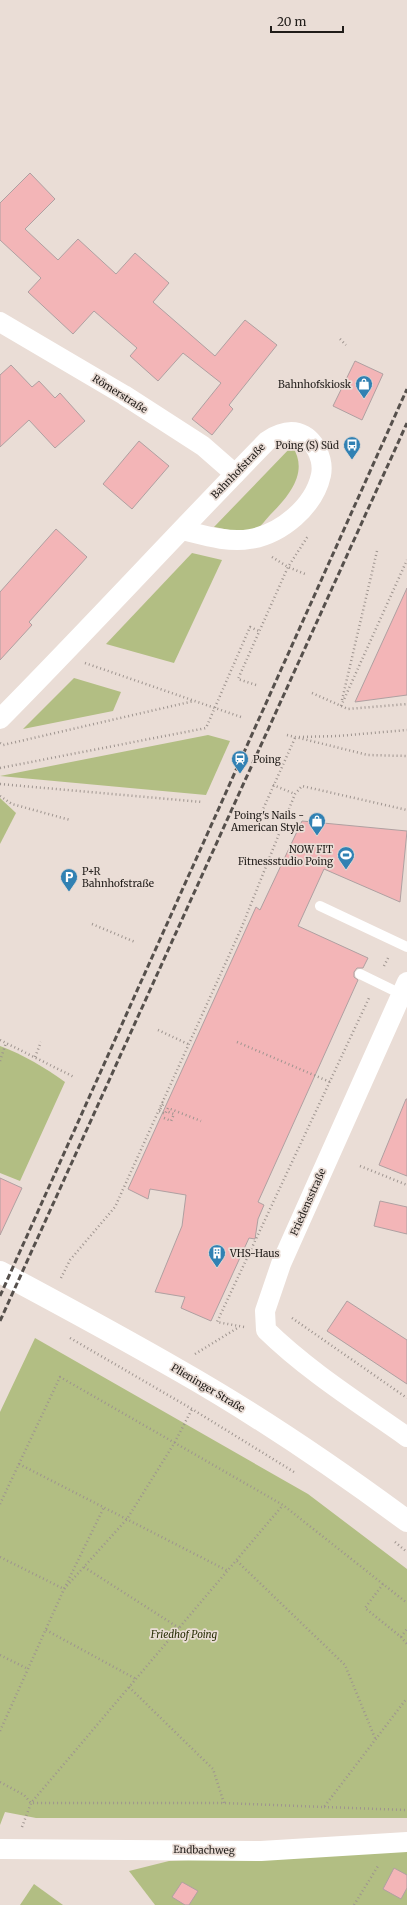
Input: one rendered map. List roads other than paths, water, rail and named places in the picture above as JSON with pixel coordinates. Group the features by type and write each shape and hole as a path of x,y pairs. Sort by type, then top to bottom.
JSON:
{"street":[{"name":"Römerstraße","path":"0,322 124,395 203,446 235,474"},
{"name":"Bahnhofstraße","path":"0,719 69,649 235,474 267,441 276,435 298,433 307,438 314,445 321,460 321,475 314,492 301,510 287,524 268,535 250,540 232,540 182,530"},
{"name":"Friedensstraße","path":"404,988 281,1264 265,1311 266,1330 283,1346 332,1384 407,1437"},
{"name":"Plieninger Straße","path":"0,1272 181,1371 269,1425 354,1481 407,1521"},
{"name":"Endbachweg","path":"8,1848 261,1851 402,1842"}],"lane":[{"path":"320,906 407,947"},
{"path":"360,974 377,982 404,988"}],"railway":[{"path":"0,1296 407,389"},
{"path":"0,1321 407,423"}],"place":[{"name":"Bahnhofskiosk","path":"364,399"},
{"name":"Poing (S) Süd","path":"352,460"},
{"name":"Poing","path":"240,774"},
{"name":"Poing's Nails - American Style","path":"317,836"},
{"name":"NOW FIT Fitnessstudio Poing","path":"346,870"},
{"name":"P+R Bahnhofstraße","path":"69,892"},
{"name":"VHS-Haus","path":"217,1268"}],"park label":[{"name":"Friedhof Poing","path":"184,1634"}]}
